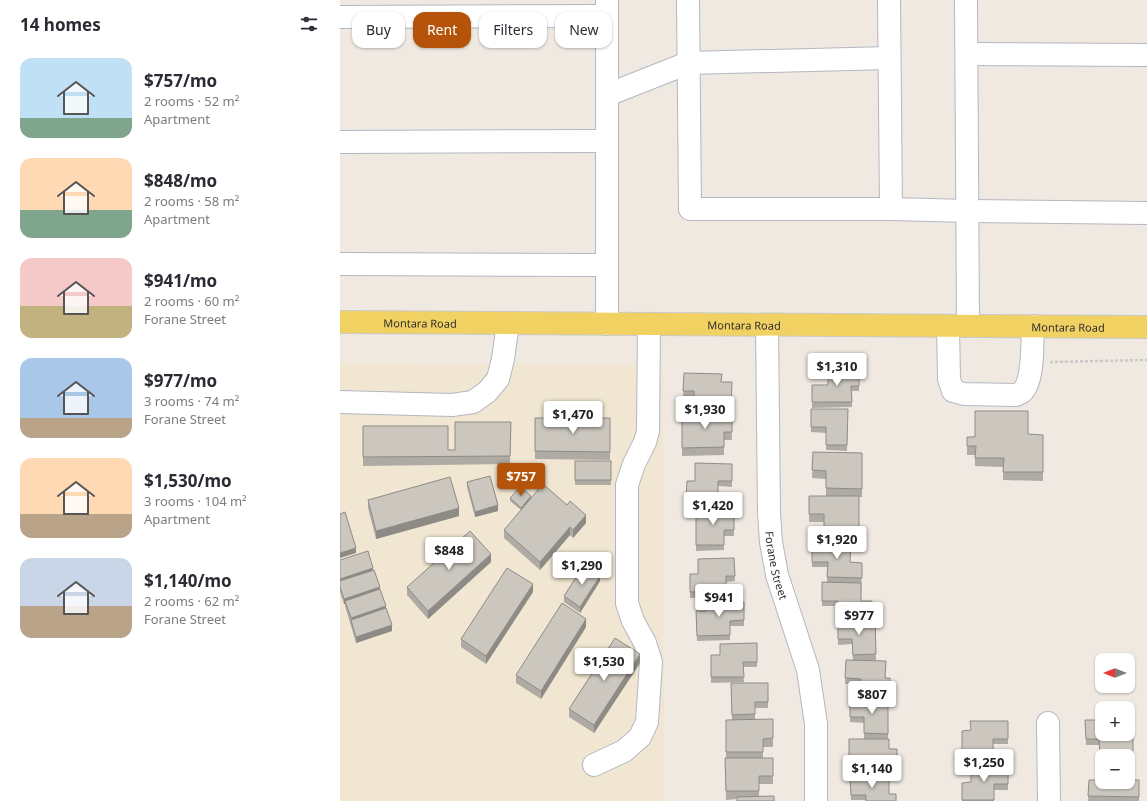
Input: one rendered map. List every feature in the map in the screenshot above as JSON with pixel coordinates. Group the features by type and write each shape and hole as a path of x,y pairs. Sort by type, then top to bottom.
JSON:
{"main road":[{"name":"Montara Road","path":"340,322 1147,327"}],"street":[{"path":"688,0 690,209 891,209 968,212 1147,213"},
{"path":"889,0 891,209"},
{"path":"966,0 968,212 958,326 948,379 953,391 964,394 1016,395 1022,392 1027,385 1030,372 1033,326"},
{"path":"340,17 607,8 607,324"},
{"path":"967,54 1147,55"},
{"path":"607,95 688,63 889,58"},
{"path":"340,142 607,141"},
{"path":"340,264 607,265"},
{"path":"340,402 452,405 474,402 498,379 503,359 508,323"},
{"path":"594,765 624,751 640,737 647,722 651,662 645,643 633,620 627,603 627,485 648,431 649,324"},
{"name":"Forane Street","path":"767,325 769,513 771,542 777,575 808,670 816,724 816,801"},
{"path":"1048,723 1049,801"}],"path":[{"path":"1031,362 1147,360"}],"shaded area":[{"path":"340,363 663,365 664,801 340,801"}],"building":[{"path":"828,369 859,369 859,386 851,386 852,402 812,402 812,385 828,385"},
{"path":"684,373 722,374 721,382 732,382 731,407 694,406 694,391 683,391"},
{"path":"811,409 848,409 847,445 826,445 826,427 811,427"},
{"path":"975,411 1028,411 1028,434 1043,435 1043,472 1003,472 1004,458 975,458 976,446 967,446 967,437 975,437"},
{"path":"732,414 732,432 724,432 724,447 682,448 682,415"},
{"path":"535,418 610,418 610,452 535,451"},
{"path":"455,422 511,422 510,456 363,457 363,426 448,426 448,450 455,450"},
{"path":"813,452 862,453 862,489 826,488 826,471 812,470"},
{"path":"575,461 611,461 611,480 575,480"},
{"path":"695,463 732,464 732,481 718,481 718,497 686,497 687,481 695,481"},
{"path":"490,476 498,505 475,512 467,482"},
{"path":"450,477 459,508 376,531 368,500"},
{"path":"543,484 567,505 570,501 586,515 573,530 570,527 540,562 504,530"},
{"path":"520,487 531,496 521,508 510,498"},
{"path":"809,496 859,496 859,530 824,529 824,514 809,514"},
{"path":"734,510 734,530 724,530 724,545 696,545 696,511"},
{"path":"345,512 356,548 340,553 340,514"},
{"path":"470,531 491,554 428,611 407,587"},
{"path":"812,543 851,544 850,562 862,563 862,578 827,577 828,562 812,562"},
{"path":"368,551 373,568 340,579 340,560"},
{"path":"734,558 735,576 726,576 726,591 690,592 690,574 698,574 698,559"},
{"path":"584,565 600,576 580,607 564,596"},
{"path":"507,568 533,584 486,656 461,639"},
{"path":"374,570 380,587 344,599 340,587 340,581"},
{"path":"822,582 861,583 861,601 872,601 872,616 838,616 838,601 822,601"},
{"path":"380,589 386,606 351,618 345,601"},
{"path":"744,602 744,620 730,621 730,635 697,636 696,611 706,611 706,603"},
{"path":"562,603 586,619 541,691 516,675"},
{"path":"386,608 392,625 356,637 351,620"},
{"path":"875,620 876,654 853,655 852,639 838,639 838,622"},
{"path":"615,638 640,654 594,725 569,709"},
{"path":"757,643 757,662 743,662 744,677 711,677 711,655 720,655 720,644"},
{"path":"846,660 886,661 885,678 890,678 890,694 860,694 861,679 845,678"},
{"path":"731,683 768,683 768,702 755,702 755,714 732,715"},
{"path":"850,699 888,700 888,734 864,733 864,717 850,717"},
{"path":"773,719 773,738 763,739 763,752 726,752 726,720"},
{"path":"1085,720 1095,720 1095,739 1086,739"},
{"path":"970,721 1008,721 1008,739 993,739 993,754 962,754 962,731 971,730"},
{"path":"849,739 889,739 889,749 897,749 897,773 866,773 866,757 849,757"},
{"path":"1099,741 1133,741 1133,749 1100,749"},
{"path":"725,758 773,758 773,776 759,776 759,791 726,791"},
{"path":"971,767 1008,767 1008,784 994,784 994,800 962,800 962,783 971,782"},
{"path":"889,777 889,794 896,794 896,801 866,801 866,795 851,795 850,778"},
{"path":"1089,780 1095,780 1095,789 1135,789 1135,780 1139,780 1139,797 1088,796"},
{"path":"774,796 774,801 737,801 737,797"}]}
